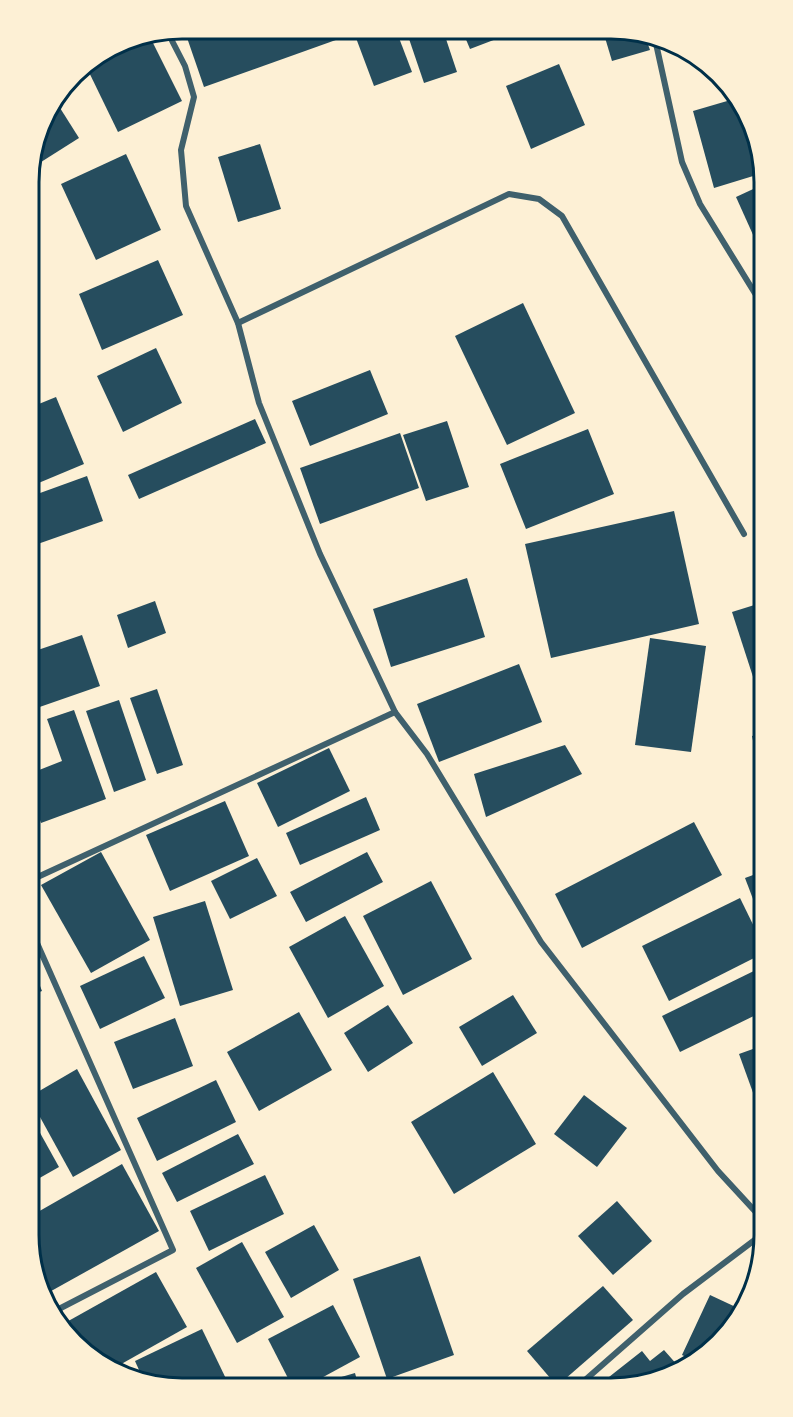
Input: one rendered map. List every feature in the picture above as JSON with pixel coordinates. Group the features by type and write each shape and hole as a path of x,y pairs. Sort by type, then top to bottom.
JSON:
{"street":[{"path":"171,39 184,66 194,97 181,150 186,206 238,323 260,403 320,554 395,712 428,754 541,942 718,1171 754,1210"},
{"path":"657,47 682,162 700,204 754,292"},
{"path":"238,323 509,194 539,199 562,216 744,534"},
{"path":"39,876 395,712"},
{"path":"39,948 173,1250 60,1308"},
{"path":"587,1378 683,1294 754,1241"}],"building":[{"path":"187,39 339,39 204,87"},
{"path":"356,39 399,39 412,72 374,86"},
{"path":"409,39 446,39 457,72 424,83"},
{"path":"466,39 496,39 470,49"},
{"path":"605,39 620,39 648,45 650,50 612,61"},
{"path":"153,42 182,101 118,132 89,73 110,58"},
{"path":"559,64 585,125 531,149 506,86"},
{"path":"728,101 746,136 754,176 714,188 693,111"},
{"path":"60,108 79,138 40,163 50,127"},
{"path":"260,144 281,209 238,222 218,157"},
{"path":"126,154 161,230 96,260 61,184"},
{"path":"754,189 754,237 736,197"},
{"path":"158,260 183,315 102,350 79,294"},
{"path":"523,303 575,413 507,445 455,336"},
{"path":"156,348 182,403 123,432 97,376"},
{"path":"370,370 388,414 310,446 292,401"},
{"path":"56,397 84,464 39,483 39,404"},
{"path":"255,419 266,443 139,499 128,475"},
{"path":"447,421 469,487 426,501 403,435"},
{"path":"588,429 614,494 526,529 500,464"},
{"path":"400,433 419,488 320,524 300,468"},
{"path":"87,476 103,521 39,544 39,493"},
{"path":"674,511 699,624 551,658 525,544"},
{"path":"467,578 485,637 391,667 373,609"},
{"path":"155,601 166,633 128,648 117,615"},
{"path":"754,605 754,680 732,612"},
{"path":"82,635 100,686 39,707 39,650"},
{"path":"650,638 706,646 691,752 635,745"},
{"path":"519,664 542,722 439,762 417,704"},
{"path":"157,689 183,765 157,774 130,698"},
{"path":"119,700 146,780 114,792 86,711"},
{"path":"74,710 106,799 41,823 39,770 62,761 47,719"},
{"path":"565,745 582,774 486,817 474,774"},
{"path":"329,748 350,791 278,827 257,783"},
{"path":"366,797 380,830 300,865 286,833"},
{"path":"225,801 249,856 170,891 146,835"},
{"path":"694,822 722,875 582,948 555,894"},
{"path":"101,852 150,940 91,973 41,885"},
{"path":"367,852 383,882 306,922 290,892"},
{"path":"257,858 277,896 230,919 211,881"},
{"path":"754,875 754,902 745,878"},
{"path":"431,881 472,959 403,995 363,916"},
{"path":"740,898 754,927 754,958 669,1001 642,946"},
{"path":"205,901 233,990 180,1006 153,917"},
{"path":"345,916 384,986 328,1018 289,947"},
{"path":"144,956 165,998 100,1029 80,986"},
{"path":"754,971 754,1016 680,1052 662,1016"},
{"path":"513,995 537,1033 482,1066 459,1027"},
{"path":"388,1005 413,1043 368,1072 344,1033"},
{"path":"299,1012 332,1070 259,1111 227,1052"},
{"path":"175,1018 193,1066 133,1089 114,1042"},
{"path":"754,1049 754,1095 739,1054"},
{"path":"77,1069 121,1150 73,1177 39,1115 39,1091"},
{"path":"493,1072 536,1144 454,1194 411,1122"},
{"path":"216,1080 236,1122 157,1161 137,1118"},
{"path":"584,1095 627,1128 597,1167 554,1134"},
{"path":"39,1131 59,1167 39,1178"},
{"path":"238,1134 254,1164 177,1202 162,1173"},
{"path":"122,1164 159,1231 51,1291 42,1263 39,1244 39,1211"},
{"path":"265,1175 284,1214 209,1251 190,1211"},
{"path":"617,1201 652,1241 613,1275 578,1236"},
{"path":"314,1225 339,1270 291,1298 265,1252"},
{"path":"242,1242 284,1317 237,1343 196,1268"},
{"path":"420,1256 454,1355 387,1378 353,1279"},
{"path":"156,1272 187,1327 121,1364 88,1343 68,1321"},
{"path":"603,1286 633,1320 566,1378 550,1378 527,1351"},
{"path":"710,1295 734,1306 712,1336 690,1354 685,1357 682,1355"},
{"path":"333,1305 360,1357 321,1378 288,1378 268,1339"},
{"path":"202,1329 226,1378 163,1377 140,1371 135,1361"},
{"path":"664,1350 675,1362 639,1375 608,1378 642,1351 650,1361"},
{"path":"355,1373 356,1378 338,1378"}]}
